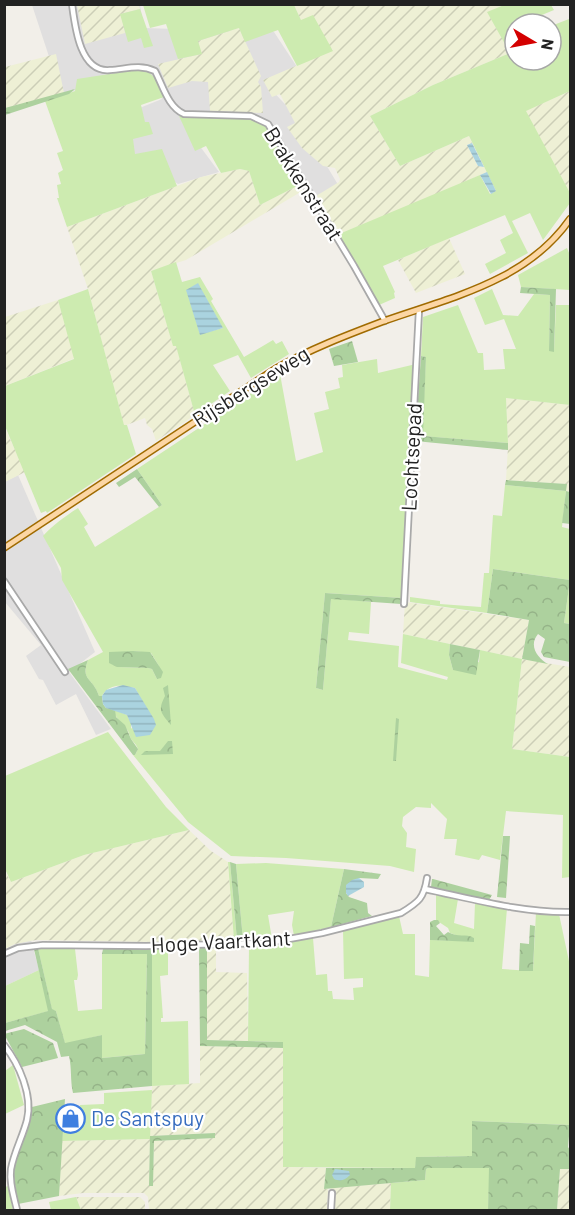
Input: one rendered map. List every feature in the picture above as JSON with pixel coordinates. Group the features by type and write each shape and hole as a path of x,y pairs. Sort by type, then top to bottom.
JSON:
{"main road":[{"name":"Rijsbergseweg","path":"4,548 274,369 316,347 478,289 506,276 545,249 570,219"}],"street":[{"name":"Brakkenstraat","path":"72,4 83,51 91,66 107,71 144,66 155,71 172,106 176,111 184,114 251,116 268,124 385,321"},
{"name":"Lochtsepad","path":"404,604 419,310"},
{"path":"4,581 65,672"},
{"name":"Hoge Vaartkant","path":"4,954 18,948 43,945 210,946 286,941 401,913 414,904 425,889 428,878"},
{"path":"425,889 492,903 570,912"},
{"path":"4,1045 18,1067 28,1105 27,1121 11,1172 11,1186 17,1210"},
{"path":"331,1210 332,1192"}],"shaded area":[{"path":"32,5 140,5 144,28 274,32 299,70 266,84 298,118 340,188 314,203 259,121 182,122 219,172 178,184 129,151 137,109 162,99 144,72 78,89 62,96"},
{"path":"18,475 95,652 69,672 111,729 96,735 76,694 56,705 43,680 39,679 26,656 41,645 5,602 4,482"},
{"path":"31,940 39,970 5,986 5,949"}],"green space":[{"path":"77,5 139,5 140,9 121,14 125,33 85,44"},
{"path":"143,5 294,5 301,20 313,15 333,51 297,66 278,30 245,42 239,28 198,41 202,54 178,59 166,24 150,28"},
{"path":"294,5 504,5 488,12 503,40 503,56 433,85 370,116 400,166 469,136 472,143 467,145 478,166 484,167 487,172 339,234 316,196 339,182 335,168 323,166 302,148 287,127 295,123 280,94 272,97 263,80 333,50 301,20"},
{"path":"504,5 551,5 554,10 549,12 503,12 503,41 487,12"},
{"path":"140,9 153,46 144,48 141,38 128,42 120,14"},
{"path":"569,19 570,91 526,111 570,193 570,203 543,240 530,213 512,221 528,253 490,274 485,264 506,253 500,240 513,233 505,215 383,266 395,292 395,298 379,305 339,234 480,175 490,194 496,191 469,136 400,166 370,116 433,85 503,56 503,72 563,72 563,21"},
{"path":"239,28 261,76 258,82 261,87 263,113 210,111 208,82 192,81 168,88 158,64 201,54 198,41"},
{"path":"56,54 64,93 5,108 5,67"},
{"path":"142,69 153,76 164,97 141,105 145,122 149,122 153,134 133,139 135,154 162,149 177,186 67,227 57,198 59,198 57,185 61,184 58,173 63,170 57,153 63,151 45,101 75,91 77,79"},
{"path":"75,89 69,94 5,115 5,108"},
{"path":"570,91 570,193 525,111"},
{"path":"179,116 186,118 253,118 264,122 301,184 260,205 249,171 240,169 221,173 206,146 195,151"},
{"path":"240,169 249,171 260,205 301,184 304,190 186,260 151,271 173,345 176,345 195,415 156,441 145,418 124,426 88,289 67,227 201,177"},
{"path":"449,238 465,274 416,293 398,260"},
{"path":"567,248 570,255 570,290 521,287 518,275"},
{"path":"176,262 182,282 200,277 213,299 211,301 244,357 273,340 276,344 282,341 289,354 251,378 238,355 213,365 230,391 195,415 176,346 173,346 151,271","holes":["187,290 223,328 200,334"]},
{"path":"521,287 556,289 554,352 549,351 550,295 520,293"},
{"path":"88,289 124,425 127,425 136,454 47,513 46,511 41,513 5,426 5,386 74,359 58,300"},
{"path":"492,289 503,315 518,316 534,294 550,295 549,351 554,351 556,305 570,305 570,405 506,398 508,443 422,436 426,357 421,356 423,317 458,305 478,353 483,353 484,370 505,369 503,349 516,349 504,319 485,325 474,298"},
{"path":"58,300 75,358 5,386 5,317"},
{"path":"352,341 358,362 334,366 329,349"},
{"path":"421,356 426,357 423,436 508,443 508,450 415,441"},
{"path":"377,359 378,373 416,364 402,598 325,593 316,688 323,690 331,598 371,602 369,634 349,632 348,640 399,646 398,667 447,680 448,677 401,663 403,634 450,644 449,655 453,670 479,662 480,650 522,659 512,749 570,757 570,877 562,878 563,815 506,811 500,860 482,855 479,860 455,855 457,839 444,839 447,819 431,803 431,808 416,807 403,817 402,826 407,833 406,847 416,849 414,872 390,866 231,856 188,822 133,755 138,749 128,731 114,714 115,710 127,715 131,729 146,708 135,688 112,687 99,696 86,676 88,660 103,652 62,580 61,568 43,536 78,508 88,524 84,527 95,547 162,505 137,469 280,374 296,461 323,452 314,413 329,409 325,392 340,388 338,378 343,377 342,365","holes":["133,651 151,653 159,666 157,679 152,669 118,667"]},
{"path":"506,398 570,405 570,492 566,491 566,484 506,480 508,447"},
{"path":"4,426 25,472 5,482 4,482"},
{"path":"137,469 162,505 159,507 135,477 119,487 116,483"},
{"path":"506,480 567,484 566,491 505,485"},
{"path":"505,485 566,491 562,527 570,529 570,580 493,569 487,613 410,602 410,597 440,601 440,604 481,607 484,573 489,573 493,515 502,516"},
{"path":"566,491 570,492 570,524 562,523"},
{"path":"493,569 570,580 564,623 570,624 570,662 544,657 541,652 545,639 538,634 534,647 538,655 548,664 522,659 529,620 487,613"},
{"path":"570,580 570,624 564,623"},
{"path":"325,593 402,598 401,604 331,599 323,690 316,688"},
{"path":"405,602 529,620 522,659 403,634"},
{"path":"450,644 480,650 476,675 453,670 449,655"},
{"path":"109,652 150,652 163,672 161,678 157,679 152,669 117,667 109,663"},
{"path":"522,659 570,667 570,757 512,749"},
{"path":"88,660 86,676 99,696 102,696 106,708 115,710 116,717 125,725 138,749 135,755 68,669"},
{"path":"168,685 171,725 162,714 161,708 165,696 163,688"},
{"path":"396,718 399,719 396,761 393,761"},
{"path":"108,732 166,807 189,830 84,855 11,882 5,869 5,776"},
{"path":"168,741 172,741 173,754 141,755 145,751 160,751"},
{"path":"189,830 211,851 228,862 234,940 154,942 36,940 15,944 5,949 4,869 11,882 84,855"},
{"path":"503,836 510,836 506,898 497,897"},
{"path":"228,862 230,862 237,940 234,940"},
{"path":"230,862 236,864 243,940 237,940"},
{"path":"266,863 344,869 331,927 294,936 292,925 294,911 268,915 272,939 243,940 236,864"},
{"path":"344,869 381,874 378,879 359,878 346,893 349,897 367,903 368,913 372,916 331,927"},
{"path":"432,879 492,895 489,900 431,887"},
{"path":"436,894 458,899 454,923 474,929 475,903 507,908 502,969 533,971 536,912 559,914 570,966 570,1125 472,1121 472,1156 417,1157 415,1168 283,1167 283,1042 248,1041 249,946 313,938 316,975 327,974 328,991 332,991 333,999 354,1000 353,988 363,987 363,978 344,979 343,930 399,916 403,934 415,934 415,975 429,977 430,940 474,941 474,938 450,933 448,928 436,920"},
{"path":"434,920 440,923 436,926 444,935 448,932 468,936 474,938 474,942 430,940 430,922"},
{"path":"530,925 535,926 533,971 519,971 520,943 529,944"},
{"path":"38,948 75,949 78,975 77,980 74,980 78,1011 102,1009 102,954 147,954 145,1054 102,1058 102,1035 65,1044 56,1011 52,1010"},
{"path":"38,948 52,1009 56,1011 65,1043 102,1035 102,1058 145,1054 147,954 102,954 103,949 152,949 152,1086 73,1093 69,1056 61,1057 57,1042 25,1025 5,1031 5,1023 48,1011 34,949"},
{"path":"199,948 207,948 207,1040 283,1042 283,1048 200,1046"},
{"path":"207,948 216,948 216,972 247,973 248,1041 207,1040"},
{"path":"152,949 168,949 168,975 160,976 163,1018 161,1022 188,1021 189,1084 152,1086"},
{"path":"39,970 49,1011 5,1023 5,986"},
{"path":"24,1029 53,1043 58,1058 22,1067 4,1034"},
{"path":"200,1046 283,1048 283,1167 326,1168 324,1189 328,1189 327,1210 149,1210 148,1197 144,1193 83,1193 59,1196 62,1141 150,1139 149,1186 154,1160 154,1141 215,1138 215,1133 150,1136 152,1086 200,1083"},
{"path":"13,1065 24,1105 5,1114 5,1071"},
{"path":"152,1090 150,1139 62,1141 63,1131 73,1132 75,1110 80,1110 80,1105 104,1104 104,1093"},
{"path":"65,1099 59,1196 18,1204 13,1172 32,1107"},
{"path":"472,1121 570,1125 568,1147 570,1169 560,1169 557,1210 488,1210 489,1168 428,1168 425,1180 324,1189 326,1168 415,1168 416,1157 472,1156"},
{"path":"215,1133 215,1138 154,1141 153,1186 149,1186 150,1136"},
{"path":"428,1168 490,1168 488,1210 390,1210 391,1183 425,1180"},
{"path":"560,1169 570,1169 570,1210 557,1210"},
{"path":"391,1183 390,1210 331,1210 331,1188"},
{"path":"8,1186 13,1210 5,1210 5,1187"},
{"path":"76,1197 140,1197 145,1202 145,1210 81,1210"},
{"path":"76,1197 81,1210 51,1210 49,1202"}],"water":[{"path":"472,143 484,167 478,166 467,145"},
{"path":"487,172 496,191 491,194 480,175"},
{"path":"198,283 223,328 200,335 186,290"},
{"path":"123,685 135,688 154,719 156,725 150,735 136,737 127,715 106,708 103,704 102,696 106,690"},
{"path":"359,878 364,882 364,887 348,896 346,885"},
{"path":"335,1169 349,1171 350,1175 343,1180 334,1179 332,1175"}],"place":[{"name":"De Santspuy","path":"70,1119"}]}
